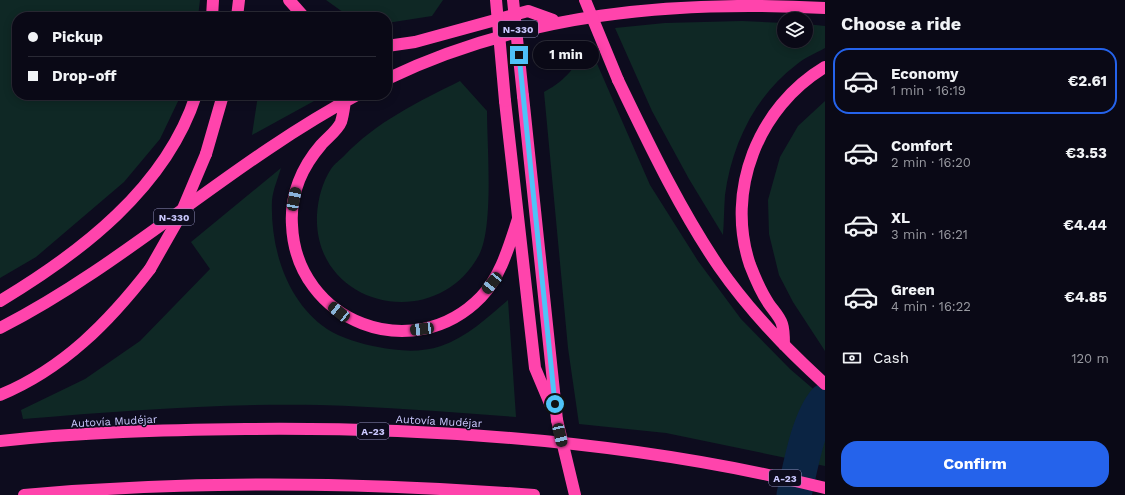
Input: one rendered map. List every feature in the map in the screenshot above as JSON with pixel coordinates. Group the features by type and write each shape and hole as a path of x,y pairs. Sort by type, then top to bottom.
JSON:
{"highway":[{"path":"212,12 213,0"},
{"path":"238,12 239,0"},
{"path":"289,0 300,12"},
{"path":"496,0 505,101 535,368 557,420"},
{"path":"513,0 549,357 557,420 575,495"},
{"path":"585,0 618,80 656,158 699,235 741,295 784,345 825,384"},
{"name":"N-330","path":"392,77 447,53 484,40 553,20 609,9 681,3 770,4 825,8"},
{"path":"392,45 415,42 528,11 553,20"},
{"path":"784,345 782,323 768,302 758,283 745,248 741,211 742,193 751,157 767,123 791,94 825,67"},
{"path":"0,301 74,253 118,215 171,149 187,121 194,100"},
{"path":"0,395 46,370 83,343 116,311 150,269 179,218 206,154 222,100"},
{"path":"345,101 341,123 311,158 302,174 296,190 292,225 293,242 305,274 322,297 339,312 354,321 370,327 404,331 438,325 454,318 473,305 492,283 501,267 518,219"},
{"name":"N-330","path":"0,328 54,299 101,269 276,145 345,101"},
{"name":"Autovía Mudéjar","path":"0,441 207,430 304,429 404,432 581,445 682,458 745,469 825,488"},
{"path":"24,495 166,486 284,484 446,488 534,495"}],"green space":[{"path":"0,0 200,0 199,12 12,12 12,100 179,100 160,139 124,182 36,257 0,278"},
{"path":"326,0 443,0 432,16 392,22 392,12 343,12"},
{"path":"742,21 777,23 777,48 813,48 813,25 825,26 825,48 803,60 781,77 757,106 748,122 733,158 728,176 725,195 723,235 689,179 652,111 615,28 665,23"},
{"path":"588,43 650,185 698,261 741,319 790,369 825,399 825,466 666,433 579,424 568,348 544,92 559,82 570,72"},
{"path":"460,81 487,111 489,186 487,226 484,242 479,255 460,280 435,295 408,302 380,300 355,289 335,271 321,246 317,215 319,197 325,180 334,165 370,133 413,105"},
{"path":"257,100 316,100 252,135"},
{"path":"825,101 825,351 793,302 779,275 769,234 768,200 780,157 798,126"},
{"path":"281,168 274,188 272,200 274,236 283,272 301,304 313,317 327,329 351,340 386,348 401,350 425,350 441,346 459,338 492,314 508,300 516,417 369,407 320,405 246,405 172,408 23,419 21,410 85,379 140,341 210,269 191,242"}],"waterway":[{"path":"794,495 809,433 814,420 825,401"}],"route":[{"path":"519,55 555,404"}]}
